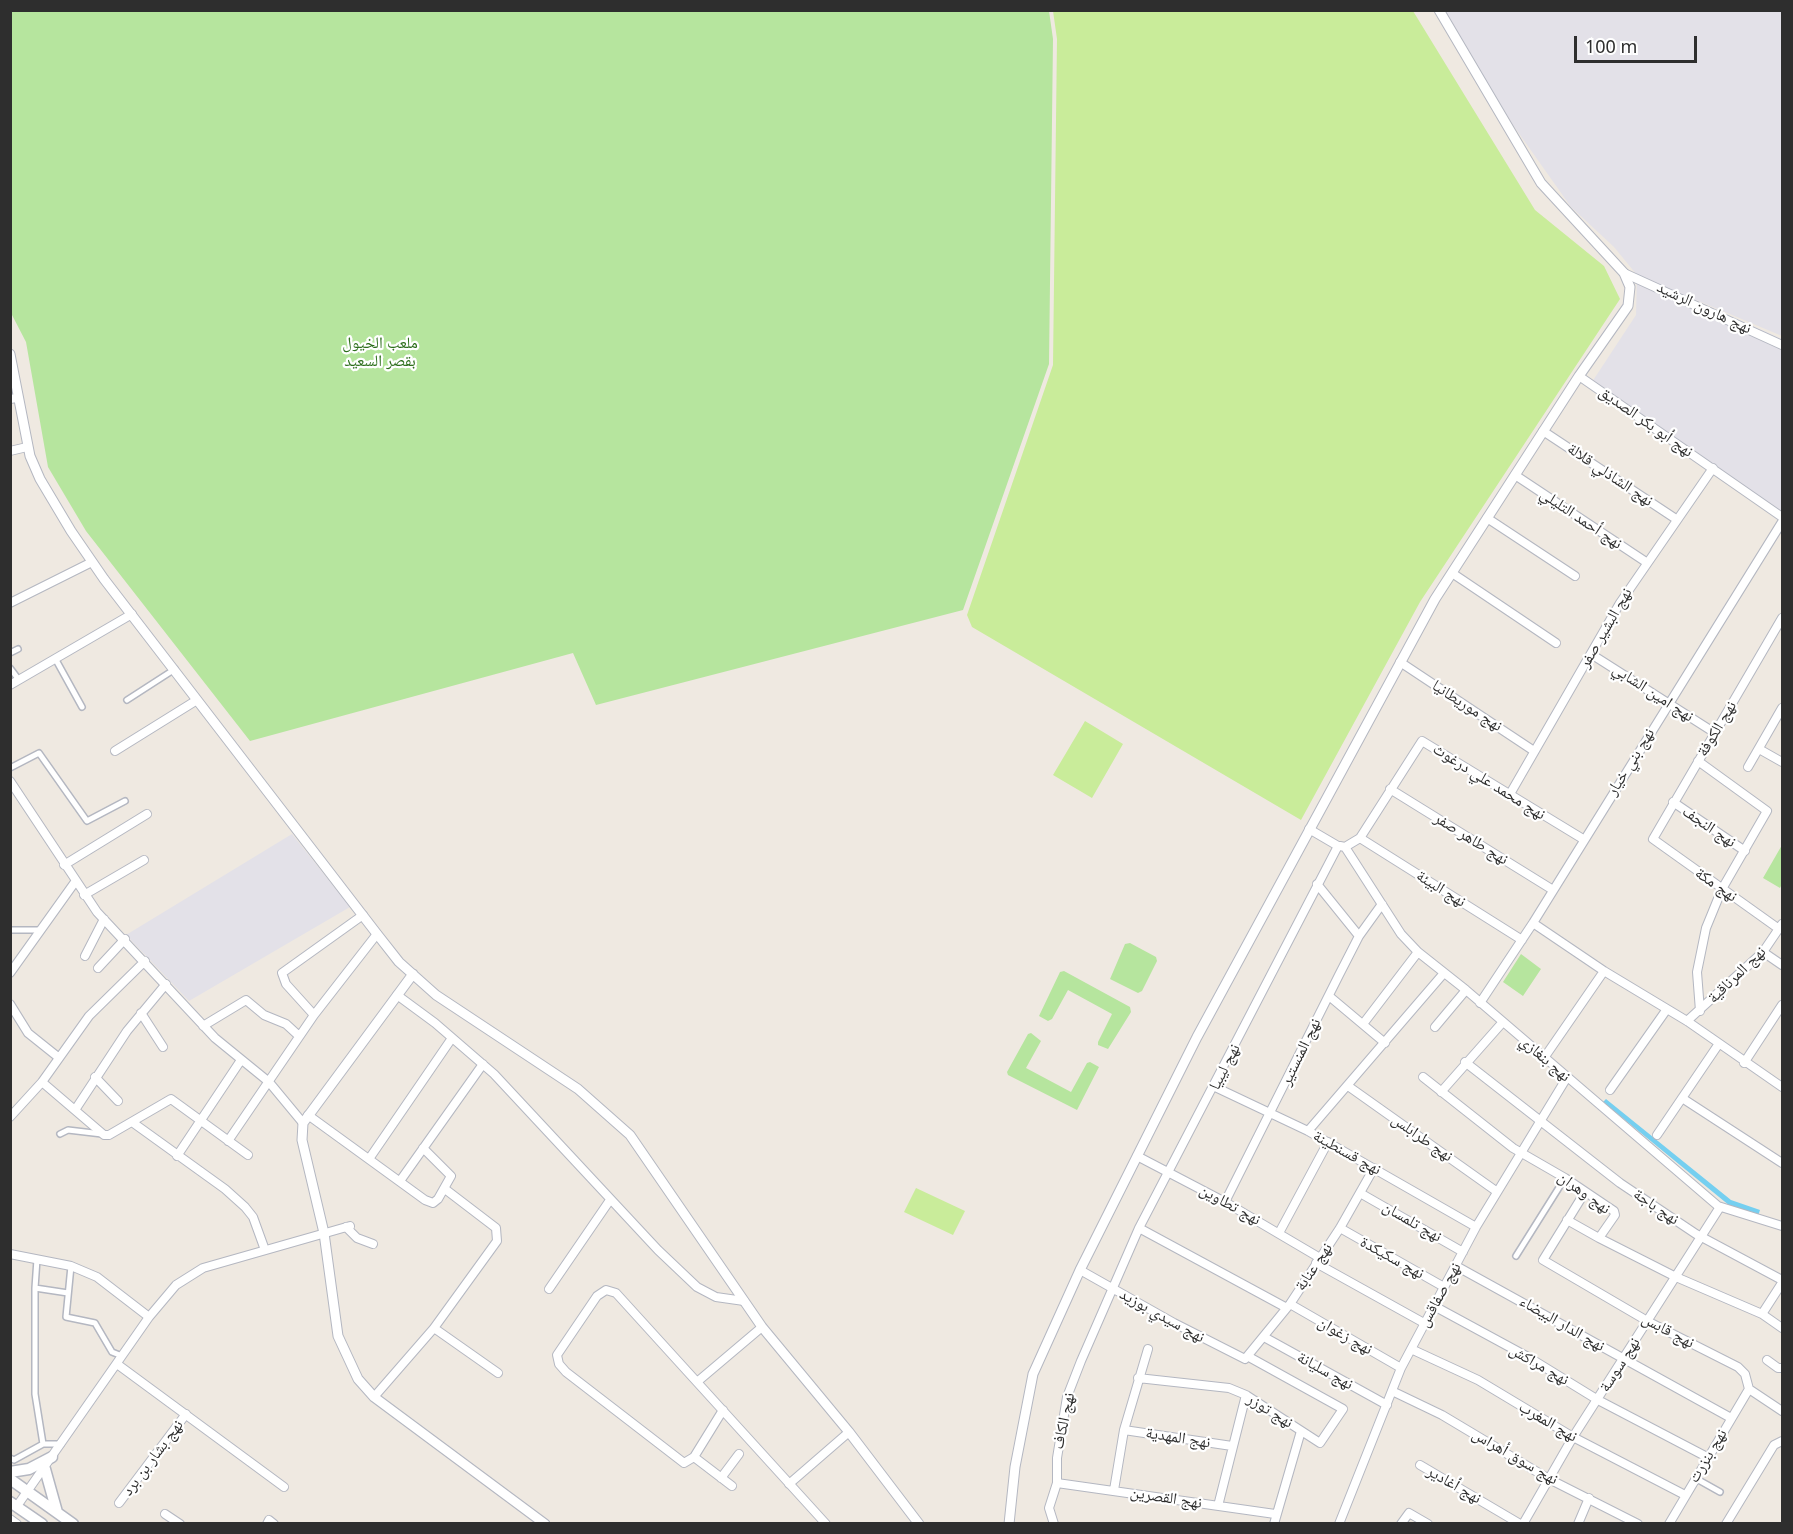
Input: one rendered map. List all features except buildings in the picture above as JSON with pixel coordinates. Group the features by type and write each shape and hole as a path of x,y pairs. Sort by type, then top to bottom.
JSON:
{"main road":[{"path":"10,1472 28,1469 52,1457"},
{"path":"45,1469 57,1512"},
{"path":"10,1479 73,1524"},
{"path":"14,1504 42,1524"}],"street":[{"path":"1009,1524 1015,1467 1028,1390 1080,1270 1137,1156 1309,829 1400,662 1487,518 1579,376 1628,306 1630,286 1624,273 1540,183 1439,10"},
{"name":"نهج هارون الرشيد","path":"1624,273 1782,345"},
{"path":"10,354 14,399 27,447 43,485 92,562 377,934 399,962 436,995 578,1089 630,1135 762,1328 849,1432 919,1524"},
{"name":"نهج أبو بكر الصديق","path":"1579,376 1713,468 1782,519"},
{"name":"نهج الشاذلي قلالة","path":"1543,431 1676,519"},
{"path":"10,451 27,447"},
{"name":"نهج البشير صفر","path":"1510,794 1646,562 1713,468"},
{"name":"نهج أحمد التليلي","path":"1515,475 1646,562"},
{"path":"1487,518 1575,576"},
{"name":"نهج بني خيار","path":"1480,1003 1533,923 1782,519"},
{"path":"10,603 92,562"},
{"path":"1452,573 1556,643"},
{"path":"10,685 132,614"},
{"name":"نهج الكوفة","path":"1654,840 1673,802 1782,618"},
{"path":"10,653 18,649"},
{"name":"نهج امين الشابي","path":"1591,654 1715,733"},
{"path":"56,660 82,707"},
{"name":"نهج موريطانيا","path":"1400,662 1534,751"},
{"path":"10,668 19,681"},
{"path":"127,700 175,669"},
{"path":"115,751 197,700"},
{"path":"1782,708 1759,749 1748,766 1782,708"},
{"name":"نهج محمد علي درغوث","path":"1342,846 1360,838 1422,741 1583,839"},
{"path":"1759,749 1782,762"},
{"path":"10,768 39,753 87,821 125,801"},
{"path":"1698,761 1767,810 1722,889 1701,946 1697,972 1700,1011"},
{"path":"10,781 75,882 104,919 125,939 203,1026 269,1082 306,1119 369,1159 429,1203 436,1202 451,1176 423,1148"},
{"name":"نهج طاهر صفر","path":"1390,789 1553,890"},
{"name":"نهج النجف","path":"1673,802 1745,851"},
{"path":"64,865 147,814"},
{"name":"نهج بنغازي","path":"1309,829 1342,846 1401,934 1418,952 1466,990 1566,1079 1720,1207 1782,1226"},
{"name":"نهج البيئة","path":"1360,838 1522,940"},
{"name":"نهج مكة","path":"1654,840 1722,889 1781,926"},
{"name":"نهج ليبيا","path":"1114,1289 1139,1228 1215,1086 1317,884 1342,846"},
{"path":"84,895 144,860"},
{"path":"10,973 75,882"},
{"path":"1317,884 1359,936"},
{"name":"نهج المنستير","path":"1225,1202 1359,936 1382,904"},
{"path":"314,1015 286,984 282,973 363,915"},
{"path":"85,956 104,919"},
{"path":"1533,923 1604,971 1688,1021 1718,1045 1782,1088"},
{"name":"نهج المرناقية","path":"1688,1021 1763,952 1781,926"},
{"path":"10,930 41,930"},
{"path":"228,1141 314,1015 377,934"},
{"path":"98,968 125,939"},
{"path":"1363,1024 1418,952"},
{"path":"1763,952 1782,965"},
{"path":"10,1118 42,1082 89,1016 145,962"},
{"path":"1544,1058 1604,971"},
{"path":"1308,1131 1444,973"},
{"path":"413,974 306,1119 302,1140 324,1233 338,1336 358,1379 374,1397 545,1524"},
{"path":"75,1110 95,1077 165,984"},
{"path":"1435,1027 1466,990"},
{"path":"397,995 483,1064 658,1251 697,1287 716,1297 744,1301"},
{"path":"1329,996 1385,1043"},
{"path":"203,1026 246,1000 264,1015 286,1024 299,1036"},
{"path":"10,1004 28,1033 58,1057"},
{"path":"1744,1063 1782,1005"},
{"path":"1610,1090 1667,1009"},
{"path":"141,1013 163,1047"},
{"path":"1441,1092 1465,1062 1502,1023"},
{"path":"369,1159 452,1038"},
{"path":"1657,1135 1718,1045"},
{"path":"177,1156 241,1060"},
{"name":"نهج باجة","path":"1465,1062 1538,1122 1620,1183 1701,1236 1782,1281"},
{"path":"400,1181 483,1064"},
{"path":"95,1077 118,1101"},
{"name":"نهج وهران","path":"1423,1077 1513,1148 1565,1178 1615,1213 1599,1238 1676,1277 1762,1314 1782,1328"},
{"name":"نهج صفاقس","path":"1339,1524 1401,1368 1496,1191 1566,1079"},
{"path":"42,1082 104,1135"},
{"name":"نهج قسنطينة","path":"1215,1086 1270,1115 1308,1131 1476,1227"},
{"name":"نهج طرابلس","path":"1348,1086 1496,1191"},
{"path":"1682,1098 1782,1163"},
{"path":"60,1134 68,1130 110,1135 171,1100 248,1155"},
{"path":"132,1122 225,1189 245,1207 253,1217 265,1250"},
{"path":"1279,1233 1328,1142"},
{"name":"نهج تطاوين","path":"1137,1156 1279,1233 1318,1261 1424,1323"},
{"name":"نهج عنابة","path":"1247,1358 1288,1306 1340,1228 1374,1168"},
{"path":"1516,1256 1565,1178"},
{"path":"374,1397 435,1328 494,1246 498,1236 496,1228 445,1189"},
{"path":"1584,1192 1567,1220 1599,1238"},
{"name":"نهج تلمسان","path":"1360,1193 1463,1252"},
{"path":"549,1289 610,1200"},
{"name":"نهج سوسة","path":"1521,1524 1573,1437 1720,1207"},
{"name":"نهج قابس","path":"1567,1220 1542,1259 1648,1322 1738,1367 1745,1374 1749,1389 1782,1411"},
{"path":"14,1504 28,1491 45,1469 149,1317 177,1285 203,1268 348,1227 357,1238 374,1244"},
{"name":"نهج زغوان","path":"1139,1228 1401,1368"},
{"name":"نهج سكيكدة","path":"1340,1228 1444,1287"},
{"path":"10,1254 71,1266 97,1277 149,1317"},
{"path":"37,1259 35,1394 43,1444"},
{"path":"71,1266 66,1317 95,1323 112,1352 122,1356"},
{"name":"نهج الدار البيضاء","path":"1456,1266 1731,1418"},
{"name":"نهج سيدي بوزيد","path":"1080,1270 1212,1343 1247,1358 1343,1409"},
{"path":"1762,1314 1782,1281"},
{"path":"35,1288 68,1293"},
{"name":"نهج الكاف","path":"1054,1524 1049,1508 1057,1483 1057,1458 1067,1397 1114,1289"},
{"path":"723,1410 694,1457 684,1463 653,1442 566,1372 559,1364 557,1355 597,1296 611,1290 723,1410 826,1524"},
{"name":"نهج مراكش","path":"1434,1306 1528,1357 1598,1400 1707,1457"},
{"path":"435,1328 498,1373"},
{"path":"697,1382 762,1328"},
{"name":"نهج سليانة","path":"1264,1337 1387,1405"},
{"name":"نهج المغرب","path":"1411,1349 1478,1380 1573,1437 1685,1495"},
{"path":"1114,1490 1124,1430 1148,1350"},
{"path":"1767,1360 1778,1368 1782,1368"},
{"path":"117,1364 284,1487"},
{"name":"نهج توزر","path":"1138,1378 1229,1388 1246,1395 1318,1444 1343,1409"},
{"name":"نهج بنزرت","path":"1669,1524 1749,1389"},
{"name":"نهج سوق أهراس","path":"1392,1391 1442,1415 1549,1479 1634,1523"},
{"path":"1218,1506 1246,1395"},
{"name":"نهج بشار بن برد","path":"119,1503 186,1413"},
{"name":"نهج المهدية","path":"1124,1430 1232,1446"},
{"path":"1274,1524 1275,1514 1301,1431"},
{"path":"789,1484 849,1432"},
{"path":"1726,1524 1774,1445 1782,1441"},
{"path":"10,1458 14,1460 43,1444 61,1444"},
{"path":"721,1478 739,1454"},
{"path":"694,1457 732,1486"},
{"name":"نهج أغادير","path":"1420,1465 1521,1524"},
{"path":"1695,1478 1720,1492"},
{"name":"نهج القصرين","path":"1057,1483 1275,1514"},
{"path":"1578,1524 1589,1498"},
{"path":"1401,1524 1411,1513 1428,1524"},
{"path":"165,1515 180,1524"},
{"path":"10,1519 17,1524"},
{"path":"267,1524 269,1520 274,1524"}],"shaded area":[{"path":"1443,11 1782,11 1782,336 1682,294 1782,339 1782,516 1592,382 1636,315 1637,275 1614,247 1571,207 1513,125"},
{"path":"292,834 350,907 189,1001 126,935"}],"green space":[{"name":"ملعب الخيول بقصر السعيد","path":"10,11 1049,11 1053,39 1049,364 963,610 596,705 573,653 250,741 86,531 48,467 26,342 11,313"},
{"path":"1053,11 1413,11 1535,210 1604,266 1620,299 1420,602 1301,820 972,627 967,615 1053,365 1057,39"},
{"path":"1085,721 1123,744 1092,798 1053,775"},
{"path":"1782,845 1782,884 1780,888 1763,878"},
{"path":"1130,943 1156,957 1157,961 1142,991 1138,993 1110,979 1125,944"},
{"path":"1521,954 1541,969 1523,996 1503,982"},
{"path":"1064,971 1130,1007 1131,1012 1108,1049 1098,1045 1098,1042 1112,1014 1068,990 1052,1019 1048,1021 1039,1016 1060,972"},
{"path":"1031,1033 1041,1041 1026,1068 1071,1092 1087,1063 1090,1062 1099,1067 1077,1110 1008,1075 1007,1072 1028,1034"},
{"path":"916,1188 965,1211 953,1235 904,1212"}],"water":[{"path":"1606,1099 1731,1200 1760,1210 1758,1216 1730,1206 1603,1102"}]}
